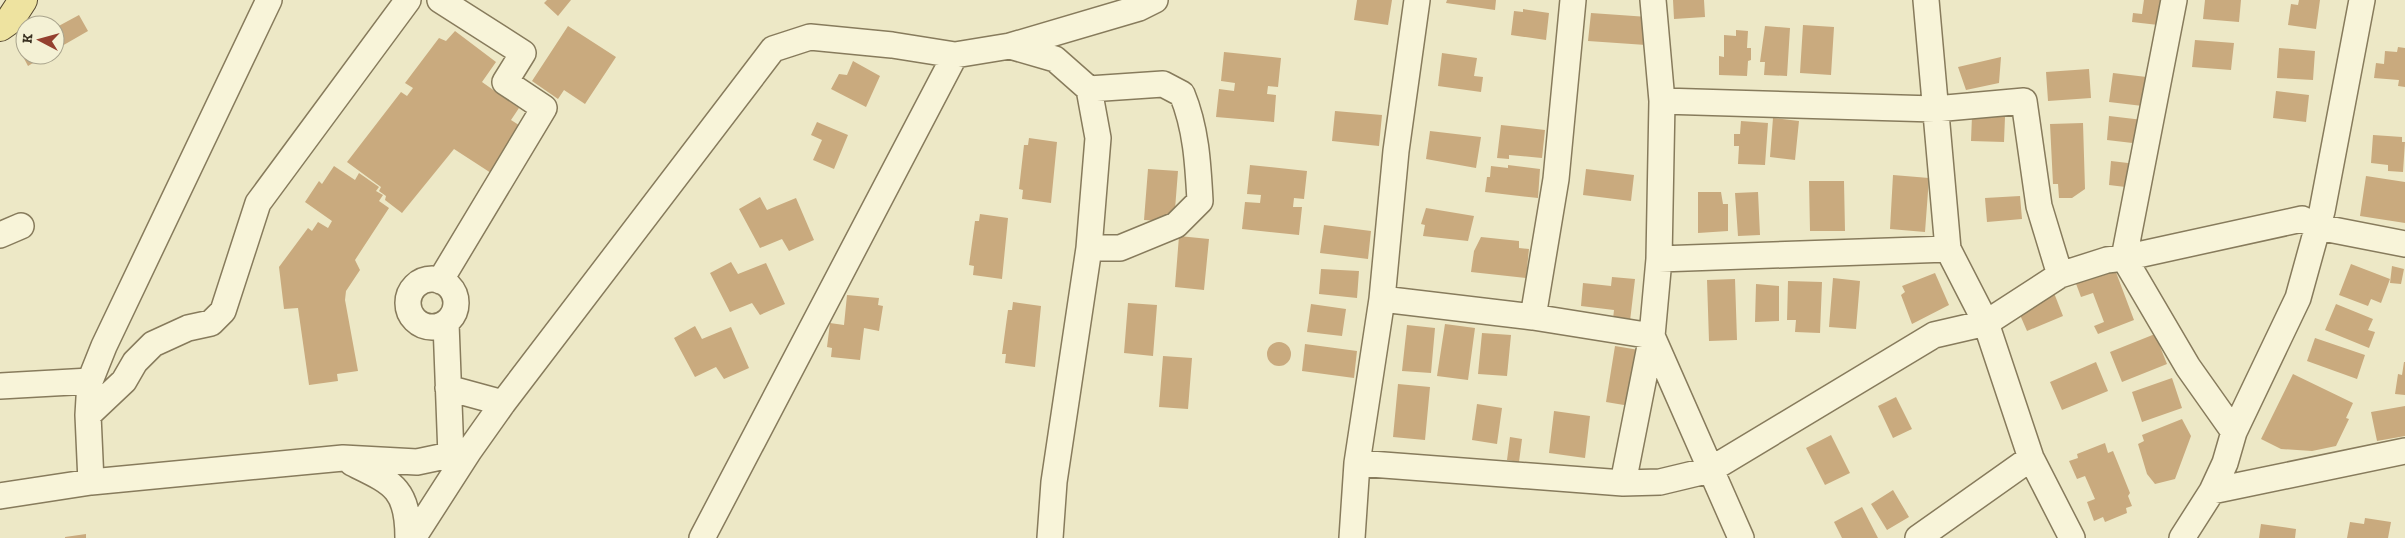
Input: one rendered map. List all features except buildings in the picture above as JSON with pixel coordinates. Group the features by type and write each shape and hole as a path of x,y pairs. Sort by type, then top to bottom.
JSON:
{"main road":[{"path":"0,27 10,20 23,0"}],"street":[{"path":"91,482 88,415 90,381 269,0"},
{"path":"88,415 124,381 135,362 154,344 188,328 211,323 223,311 258,203 408,0"},
{"path":"440,0 523,53 505,82 544,108 440,281"},
{"path":"413,538 460,454 503,403 773,48 810,38 892,45 955,55 1010,46 1139,8 1155,0"},
{"path":"1352,538 1357,463 1382,299 1396,151 1418,0"},
{"path":"1533,317 1556,179 1573,0"},
{"path":"1623,483 1652,336 1659,259 1662,101 1653,0"},
{"path":"1926,0 1948,248 1986,324 2031,458 2072,538"},
{"path":"2174,0 2124,258 2188,367 2234,432"},
{"path":"2182,538 2212,491 2234,432 2298,298 2318,228 2362,0"},
{"path":"1010,46 1055,59 1089,89 1098,138 1089,248 1054,482 1050,538"},
{"path":"702,538 955,55"},
{"path":"1089,89 1163,84 1182,94 1190,116 1198,160 1200,200 1176,225 1120,248 1089,248"},
{"path":"1662,101 1935,109 2024,100 2039,206 2060,275"},
{"path":"1357,463 1623,483 1660,482 1710,470 1934,335 1986,324 2060,275 2107,260 2124,258 2302,219 2318,228 2405,244"},
{"path":"1659,259 1948,248"},
{"path":"429,279 440,281 448,285 456,300 452,317 446,323 436,327 425,326 415,321 409,312 408,301 411,290 419,283 429,279"},
{"path":"1382,299 1533,317 1652,336"},
{"path":"446,323 448,388 460,454"},
{"path":"1652,336 1741,538"},
{"path":"0,386 90,381"},
{"path":"448,388 503,403"},
{"path":"2212,491 2405,451"},
{"path":"0,496 91,482 343,458 418,462 460,454"},
{"path":"343,458 383,478 401,494 408,520 408,538"},
{"path":"1918,538 2031,458"}]}
